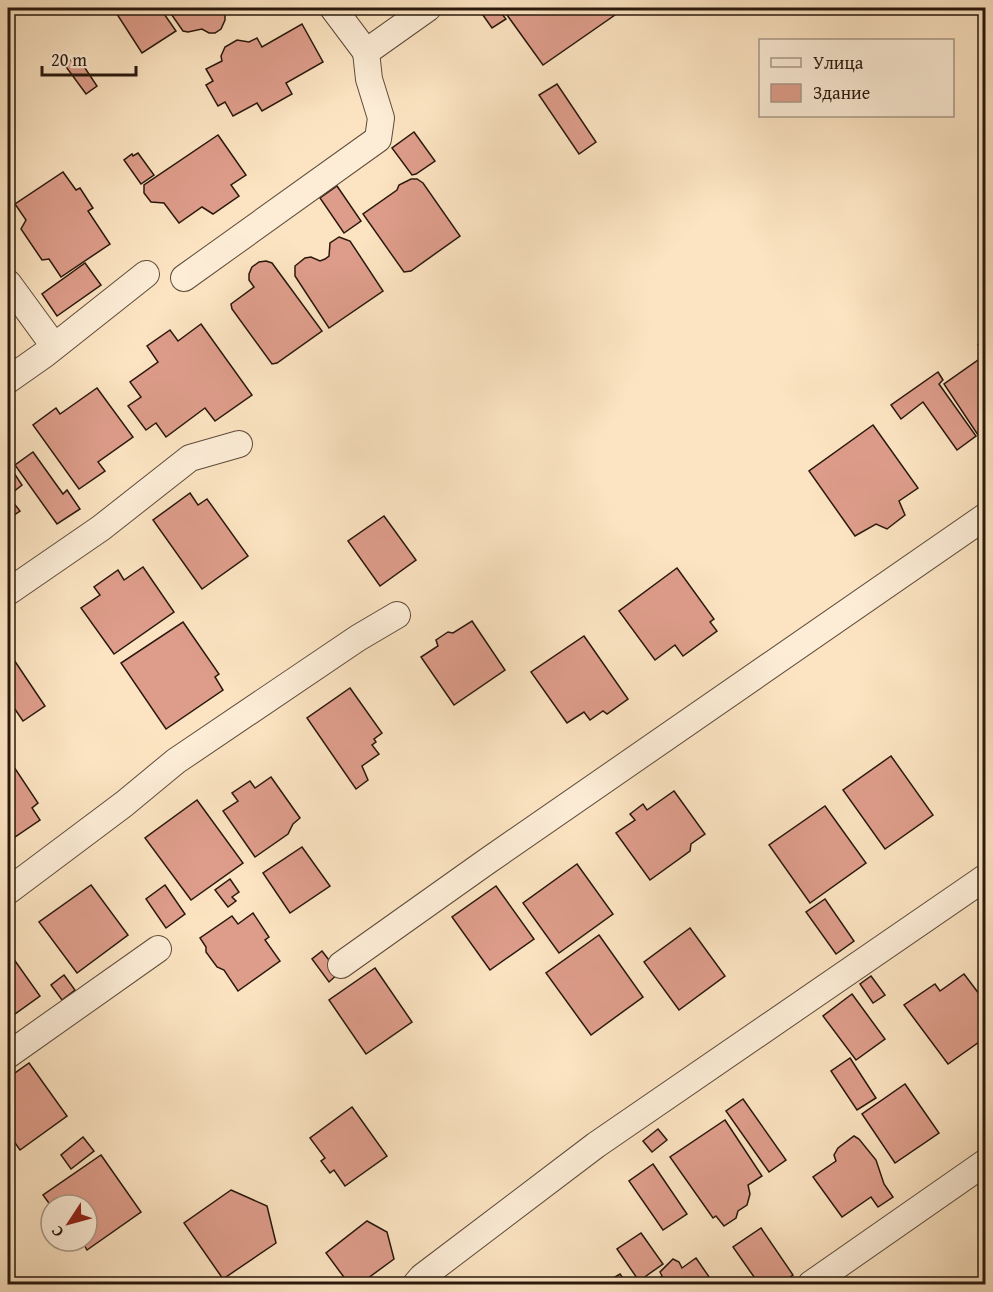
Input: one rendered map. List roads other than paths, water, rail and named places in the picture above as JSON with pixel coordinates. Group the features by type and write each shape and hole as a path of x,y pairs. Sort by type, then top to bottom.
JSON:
{"street":[{"path":"184,278 378,140 381,118 369,79 366,51 333,8"},
{"path":"366,51 428,8"},
{"path":"8,380 146,274"},
{"path":"8,283 54,346"},
{"path":"8,592 101,528 190,459 239,444"},
{"path":"341,965 986,516"},
{"path":"8,891 177,761 358,638 397,615"},
{"path":"416,1284 422,1276 596,1145 986,877"},
{"path":"8,1055 158,949"},
{"path":"811,1284 986,1162"}]}
